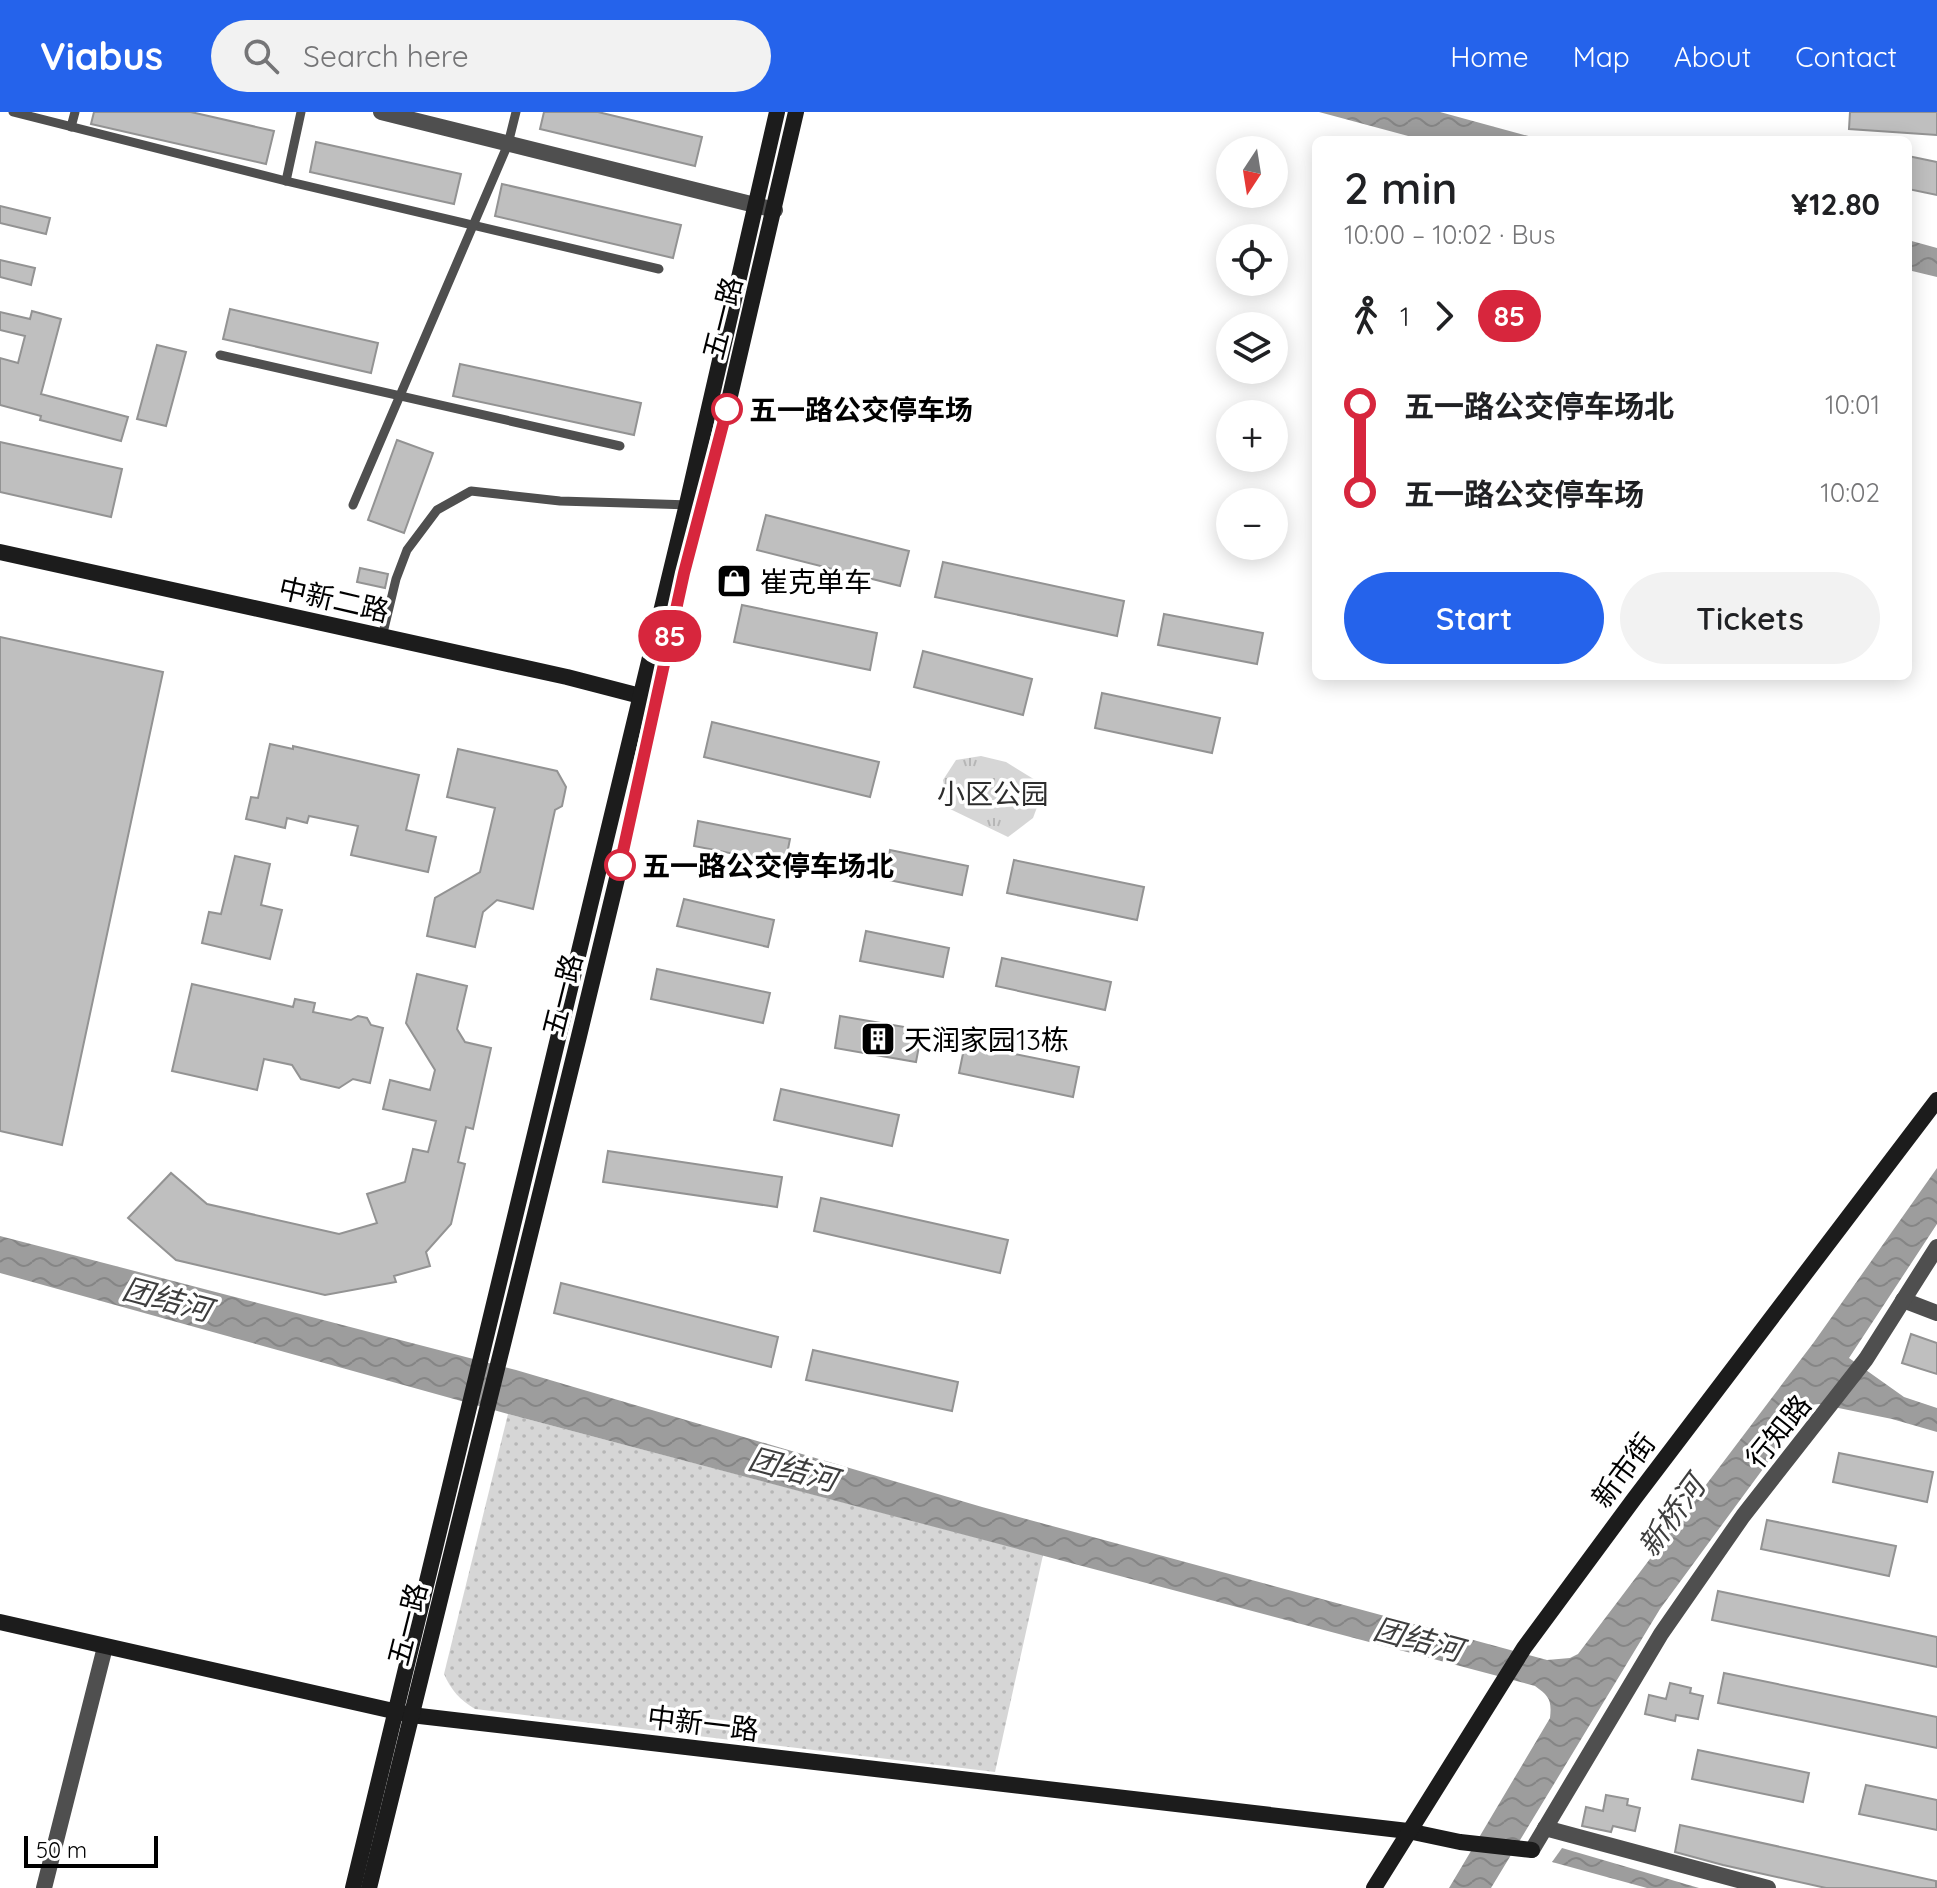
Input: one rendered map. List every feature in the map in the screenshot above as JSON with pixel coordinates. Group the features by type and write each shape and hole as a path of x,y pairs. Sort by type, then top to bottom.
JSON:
{"main road":[{"name":"五一路","path":"369,1888 482,1346 687,504 777,112"},
{"name":"五一路","path":"353,1888 484,1416 579,1036 684,573 775,210 796,112"},
{"name":"中新二路","path":"0,552 567,677 657,701"},
{"name":"新市街","path":"1374,1888 1524,1648 1937,1100"},
{"name":"中新一路","path":"0,1622 403,1714 1408,1831 1460,1842 1525,1850"}],"street":[{"path":"381,112 775,210"},
{"name":"行知路","path":"1525,1850 1545,1828 1661,1634 1743,1516 1866,1359 1937,1247"},
{"path":"1903,1300 1937,1313"},
{"path":"44,1888 105,1647"},
{"path":"1545,1828 1768,1888"}],"lane":[{"path":"13,112 286,181 659,269"},
{"path":"71,127 75,112"},
{"path":"286,181 301,112"},
{"path":"353,505 508,144 516,112"},
{"path":"220,355 620,446"},
{"path":"382,637 396,579 407,550 437,510 471,491 560,501 702,505"}],"green space":[{"name":"小区公园","path":"981,756 1006,762 1045,786 1033,818 1008,837 948,808 943,780 956,760"},
{"path":"508,1414 1043,1555 995,1772 470,1706 453,1690 444,1674"}],"water":[{"path":"1319,112 1440,112 1528,136 1408,136"},
{"path":"1912,241 1937,248 1937,277 1912,271"},
{"name":"团结河","path":"1937,1168 1937,1224 1849,1358 1904,1397 1937,1408 1937,1432 1892,1419 1819,1404 1810,1405 1660,1609 1491,1888 1449,1888 1550,1718 1548,1699 1535,1686 508,1414 0,1273 0,1236 516,1370 982,1507 1547,1660 1570,1658 1578,1654 1814,1342"},
{"path":"1562,1848 1699,1888 1647,1888 1552,1862"}],"building":[{"path":"94,112 191,112 274,131 266,164 91,124"},
{"path":"544,112 598,112 702,137 695,166 540,129"},
{"path":"1850,112 1937,112 1937,135 1849,129"},
{"path":"316,142 461,174 454,204 310,172"},
{"path":"1912,157 1937,162 1937,195 1912,190"},
{"path":"502,184 681,225 673,258 495,216"},
{"path":"0,206 50,218 46,234 0,223"},
{"path":"0,260 35,268 31,285 0,277"},
{"path":"230,309 378,343 371,373 223,339"},
{"path":"32,311 61,319 41,394 128,417 121,441 40,420 41,416 0,405 0,358 18,363 25,336 0,330 0,312 30,319"},
{"path":"157,345 186,352 166,426 137,419"},
{"path":"460,364 641,403 634,435 453,396"},
{"path":"397,440 433,453 404,533 368,520"},
{"path":"0,442 122,469 111,517 0,492"},
{"path":"766,515 909,551 900,586 757,550"},
{"path":"943,562 1124,601 1117,636 935,597"},
{"path":"360,568 388,574 385,588 357,582"},
{"path":"742,605 877,633 870,670 734,642"},
{"path":"1164,614 1263,633 1257,664 1158,645"},
{"path":"0,637 163,672 62,1145 0,1131"},
{"path":"923,651 1032,679 1023,715 914,687"},
{"path":"1102,693 1220,718 1212,753 1095,728"},
{"path":"712,722 879,762 870,797 704,757"},
{"path":"270,744 293,749 293,746 419,775 406,830 436,837 428,872 351,855 358,826 309,816 307,823 287,818 285,828 246,819 251,797 258,798"},
{"path":"458,749 557,771 566,787 562,806 555,810 533,909 497,900 483,912 475,947 427,936 435,898 480,872 495,808 447,797"},
{"path":"698,821 790,839 785,864 694,846"},
{"path":"890,850 968,866 962,895 884,879"},
{"path":"235,856 270,864 261,905 282,910 270,959 202,943 209,912 221,914"},
{"path":"1014,860 1144,887 1137,920 1007,893"},
{"path":"684,899 774,920 768,947 677,926"},
{"path":"866,931 949,948 943,977 860,961"},
{"path":"1002,958 1111,982 1105,1010 996,986"},
{"path":"657,969 770,993 763,1023 651,999"},
{"path":"417,974 467,986 457,1029 465,1042 491,1048 473,1129 466,1127 458,1162 465,1164 451,1224 426,1252 430,1266 394,1276 396,1282 325,1295 176,1260 128,1218 171,1173 207,1204 339,1234 377,1223 367,1194 405,1182 413,1149 428,1152 436,1121 383,1109 390,1080 430,1090 435,1070 406,1023"},
{"path":"192,984 293,1007 295,999 315,1003 313,1012 351,1020 358,1016 367,1018 371,1025 383,1028 370,1083 353,1079 339,1088 301,1079 292,1065 264,1059 257,1090 172,1071"},
{"name":"天润家园13栋","path":"840,1016 922,1030 916,1062 835,1048"},
{"path":"965,1044 1079,1067 1073,1097 959,1073"},
{"path":"781,1089 899,1115 892,1146 774,1120"},
{"path":"608,1151 782,1177 777,1207 603,1182"},
{"path":"821,1198 1008,1240 1000,1273 814,1231"},
{"path":"561,1283 778,1337 771,1367 554,1313"},
{"path":"1911,1334 1937,1343 1937,1374 1902,1363"},
{"path":"813,1350 958,1382 952,1411 806,1380"},
{"path":"1839,1453 1933,1472 1927,1502 1833,1482"},
{"path":"1767,1520 1896,1546 1889,1576 1761,1549"},
{"path":"1718,1591 1937,1637 1937,1667 1712,1620"},
{"path":"1724,1673 1937,1717 1937,1748 1718,1703"},
{"path":"1670,1683 1691,1688 1690,1693 1703,1696 1698,1719 1676,1715 1675,1721 1645,1714 1649,1695 1666,1699"},
{"path":"1698,1750 1809,1773 1803,1802 1692,1779"},
{"path":"1866,1785 1937,1800 1937,1830 1859,1814"},
{"path":"1606,1795 1628,1799 1627,1805 1640,1808 1635,1831 1613,1826 1611,1832 1582,1826 1586,1807 1603,1811"},
{"path":"1680,1825 1936,1881 1936,1888 1826,1888 1723,1865 1675,1852"}],"bus line":[{"name":"85","path":"620,865 684,573 727,409"}],"place":[{"name":"五一路公交停车场","path":"727,409"},
{"name":"崔克单车","path":"734,581"},
{"name":"五一路公交停车场北","path":"620,865"},
{"name":"天润家园13栋","path":"878,1039"}],"water label":[{"name":"新桥河","path":"1671,1516"}]}
